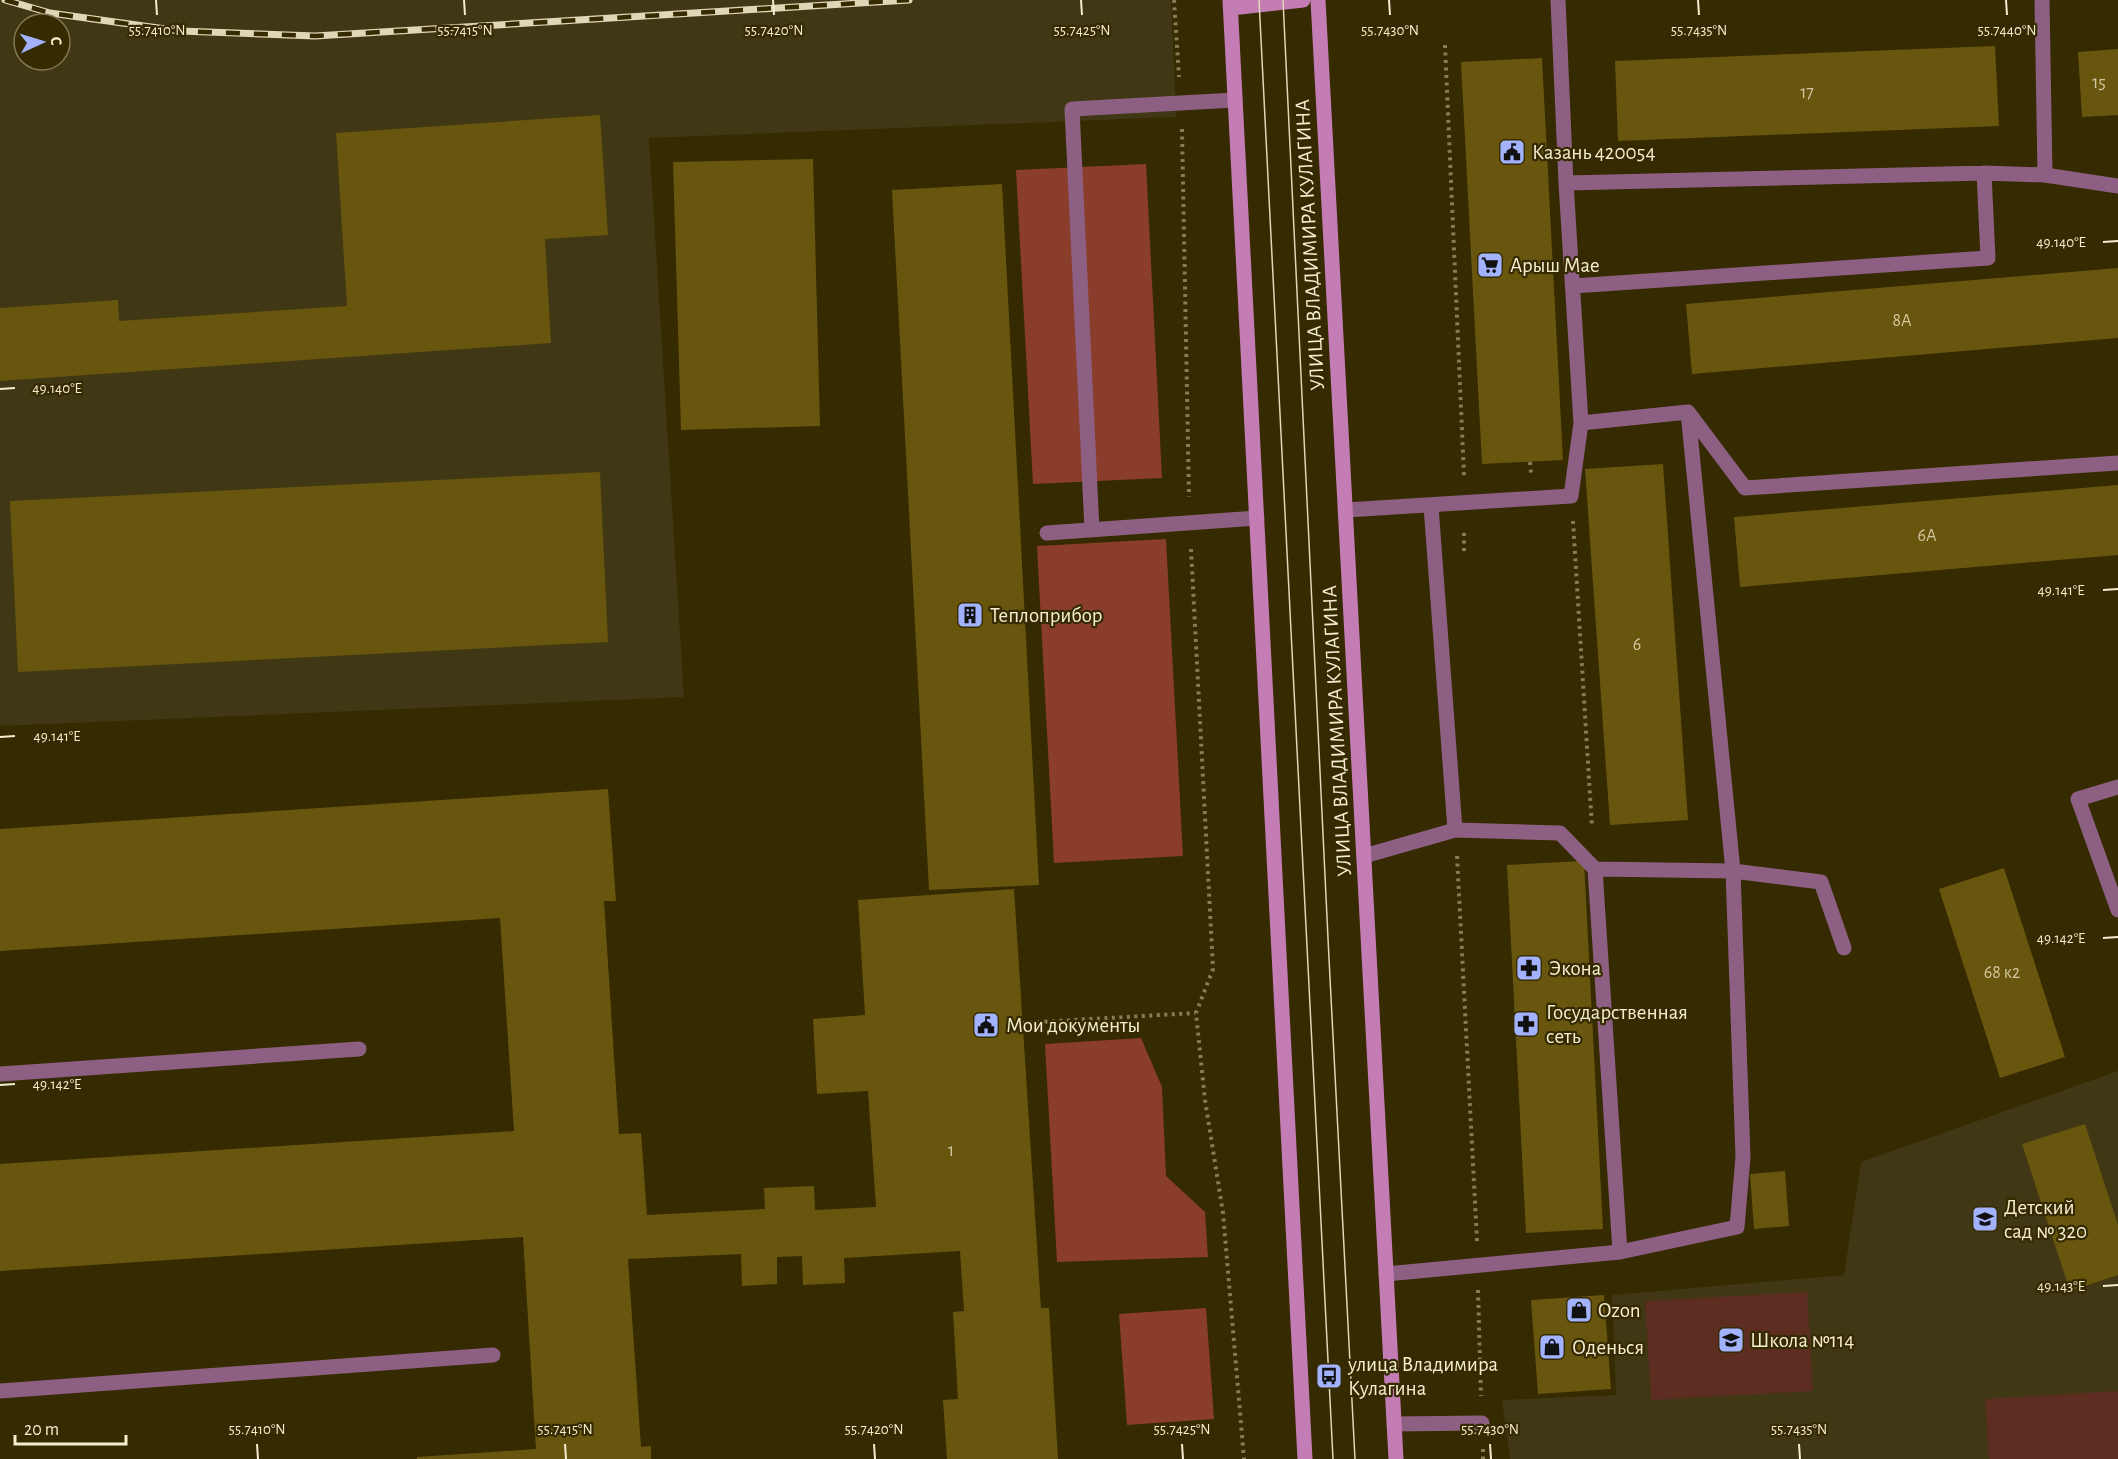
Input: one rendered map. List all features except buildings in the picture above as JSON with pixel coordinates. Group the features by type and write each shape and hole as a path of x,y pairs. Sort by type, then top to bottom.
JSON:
{"main road":[{"path":"1303,0 1231,4 1305,1459"},
{"name":"УЛИЦА ВЛАДИМИРА КУЛАГИНА","path":"1318,0 1396,1459"}],"lane":[{"path":"1346,510 1571,496 1581,423 1566,183 1558,0"},
{"path":"2043,0 2045,175"},
{"path":"1092,530 1072,109 1235,100"},
{"path":"1566,183 1984,173 2045,175 2118,186"},
{"path":"1573,286 1988,258 1984,173"},
{"path":"1581,423 1688,412"},
{"path":"1688,412 1745,488 2118,463"},
{"path":"1386,1274 1620,1252 1737,1227 1743,1157 1733,871 1688,412"},
{"path":"1431,506 1455,830"},
{"path":"1047,533 1257,518"},
{"path":"2118,787 2078,799 2118,910"},
{"path":"1364,856 1455,830 1560,834 1595,869 1620,1252"},
{"path":"1595,869 1733,871 1821,882 1844,948"},
{"path":"0,1074 359,1049"},
{"path":"0,1391 493,1355"},
{"path":"1394,1424 1482,1423"}],"path":[{"path":"1174,0 1181,103 1189,523 1214,969 1196,1013 1205,1100 1223,1213 1244,1459"},
{"path":"1571,496 1595,869"},
{"path":"1022,1023 1196,1013"}],"shaded area":[{"path":"0,0 1171,0 1176,117 649,138 684,697 0,726"},
{"path":"1146,164 1162,478 1033,484 1016,170"},
{"path":"1166,539 1183,856 1054,863 1037,546"},
{"path":"1141,1038 1162,1087 1166,1176 1205,1212 1208,1257 1057,1262 1045,1044"},
{"path":"2118,1071 2118,1459 1510,1459 1502,1400 1616,1395 1612,1295 1844,1275 1861,1162"},
{"path":"1807,1292 1813,1391 1651,1400 1645,1301"},
{"path":"1206,1308 1214,1419 1127,1425 1119,1314"},
{"path":"2118,1391 2118,1459 1989,1459 1985,1399"}],"tram line":[{"path":"1259,0 1333,1459"},
{"path":"1283,0 1355,1459"}],"railway":[{"path":"5,0 50,13 180,31 315,36 909,0"}],"place":[{"name":"Казань 420054","path":"1512,152"},
{"name":"Арыш Мае","path":"1490,265"},
{"name":"Теплоприбор","path":"970,615"},
{"name":"Экона","path":"1529,968"},
{"name":"Государственная сеть","path":"1526,1024"},
{"name":"Мои документы","path":"986,1025"},
{"name":"Детский сад № 320","path":"1985,1219"},
{"name":"Ozon","path":"1579,1310"},
{"name":"Школа №114","path":"1731,1340"},
{"name":"Оденься","path":"1552,1347"},
{"name":"улица Владимира Кулагина","path":"1329,1376"}]}
